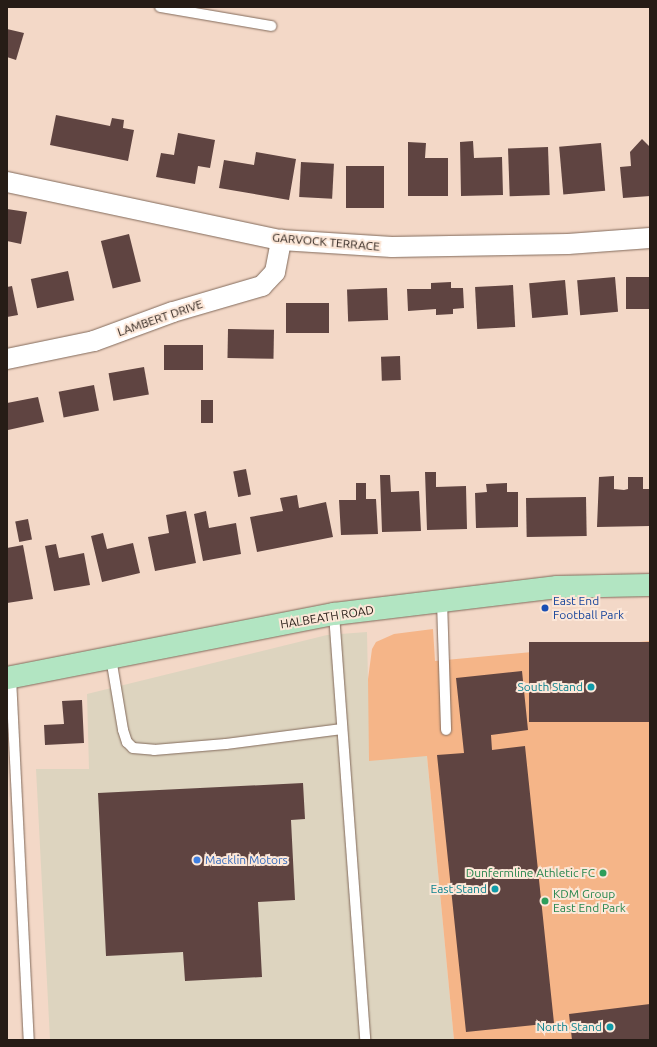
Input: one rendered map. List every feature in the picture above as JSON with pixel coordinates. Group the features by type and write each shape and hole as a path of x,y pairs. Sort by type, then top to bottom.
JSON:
{"main road":[{"name":"HALBEATH ROAD","path":"9,678 334,614 557,587 650,585"}],"street":[{"name":"GARVOCK TERRACE","path":"7,182 281,240 392,247 568,244 650,238"},
{"name":"LAMBERT DRIVE","path":"7,359 94,341 173,312 262,286 275,272 281,240"}],"lane":[{"path":"160,7 271,26"},
{"path":"442,601 446,730"},
{"path":"334,614 365,1040"},
{"path":"111,658 124,730 127,742 133,748 154,750 226,744 342,729"},
{"path":"9,678 29,1040"}],"shaded area":[{"name":"KDM Group East End Park","path":"433,629 435,661 650,641 650,1040 454,1040 427,756 369,761 368,679 372,649 376,642 394,634"},
{"path":"367,632 368,683 427,756 454,1040 50,1040 36,769 89,769 87,694 327,635"}],"building":[{"path":"7,29 24,33 16,60 7,57"},
{"path":"56,115 110,126 112,118 124,120 123,128 134,130 128,161 50,145"},
{"path":"178,133 215,140 210,168 198,166 195,184 156,177 161,153 174,155"},
{"path":"642,139 650,147 650,196 623,198 620,167 631,166 630,152"},
{"path":"473,141 474,158 502,157 503,195 461,196 460,142"},
{"path":"408,142 426,143 425,158 448,158 448,196 408,196"},
{"path":"601,143 605,191 563,194 559,147"},
{"path":"548,147 550,195 510,196 508,148"},
{"path":"256,152 296,159 289,200 219,188 224,160 254,165"},
{"path":"301,162 334,164 332,199 299,197"},
{"path":"346,166 384,166 384,208 346,208"},
{"path":"7,209 27,212 21,244 7,241"},
{"path":"129,234 141,282 113,289 101,241"},
{"path":"68,271 74,300 37,308 31,279"},
{"path":"615,277 618,312 580,315 577,280"},
{"path":"626,277 650,277 650,309 626,309"},
{"path":"565,280 568,315 532,318 529,283"},
{"path":"451,282 451,288 463,288 464,308 453,309 453,314 436,315 436,309 408,311 407,289 431,289 431,283"},
{"path":"513,285 515,327 477,329 475,287"},
{"path":"12,286 18,315 7,317 7,287"},
{"path":"387,288 388,320 348,321 347,289"},
{"path":"286,303 329,303 329,333 286,333"},
{"path":"228,329 274,330 273,359 227,358"},
{"path":"164,345 203,345 203,370 164,370"},
{"path":"400,356 401,380 382,381 381,357"},
{"path":"144,367 149,395 113,401 109,373"},
{"path":"94,385 99,411 64,417 59,392"},
{"path":"38,397 44,422 8,430 7,403"},
{"path":"201,400 213,400 213,423 201,423"},
{"path":"246,469 251,495 238,497 233,471"},
{"path":"425,472 436,472 436,487 466,486 467,529 427,530"},
{"path":"380,475 390,475 391,492 419,491 421,531 382,532"},
{"path":"614,476 614,489 624,490 628,489 628,477 643,477 643,489 650,489 650,526 597,527 599,477"},
{"path":"356,483 366,483 366,499 376,499 378,534 341,535 339,500 356,500"},
{"path":"507,483 507,492 518,492 518,527 476,528 475,493 487,492 486,484"},
{"path":"297,495 299,508 326,502 333,537 257,552 250,517 283,511 280,498"},
{"path":"586,497 587,536 527,537 526,498"},
{"path":"186,511 196,563 155,571 148,537 169,533 166,515"},
{"path":"206,511 209,528 236,523 241,554 203,561 194,514"},
{"path":"28,519 32,540 19,542 15,521"},
{"path":"103,533 107,549 133,543 140,573 102,582 91,536"},
{"path":"56,544 59,558 84,553 90,585 54,591 45,546"},
{"path":"23,545 33,599 7,603 7,548"},
{"name":"South Stand","path":"529,642 650,642 650,722 529,722"},
{"name":"East Stand","path":"522,671 528,730 491,735 492,750 525,746 554,1023 466,1032 437,755 464,753 456,678"},
{"path":"82,700 84,743 45,745 44,725 64,724 62,701"},
{"name":"Macklin Motors","path":"303,783 305,819 291,820 295,900 258,902 262,977 185,981 183,952 106,956 98,793"},
{"name":"North Stand","path":"650,1004 650,1040 572,1040 569,1014"}],"place":[{"name":"East End Football Park","path":"545,608"},
{"name":"South Stand","path":"591,687"},
{"name":"Macklin Motors","path":"197,860"},
{"name":"Dunfermline Athletic FC","path":"603,873"},
{"name":"East Stand","path":"495,889"},
{"name":"KDM Group East End Park","path":"545,901"},
{"name":"North Stand","path":"610,1027"}]}
